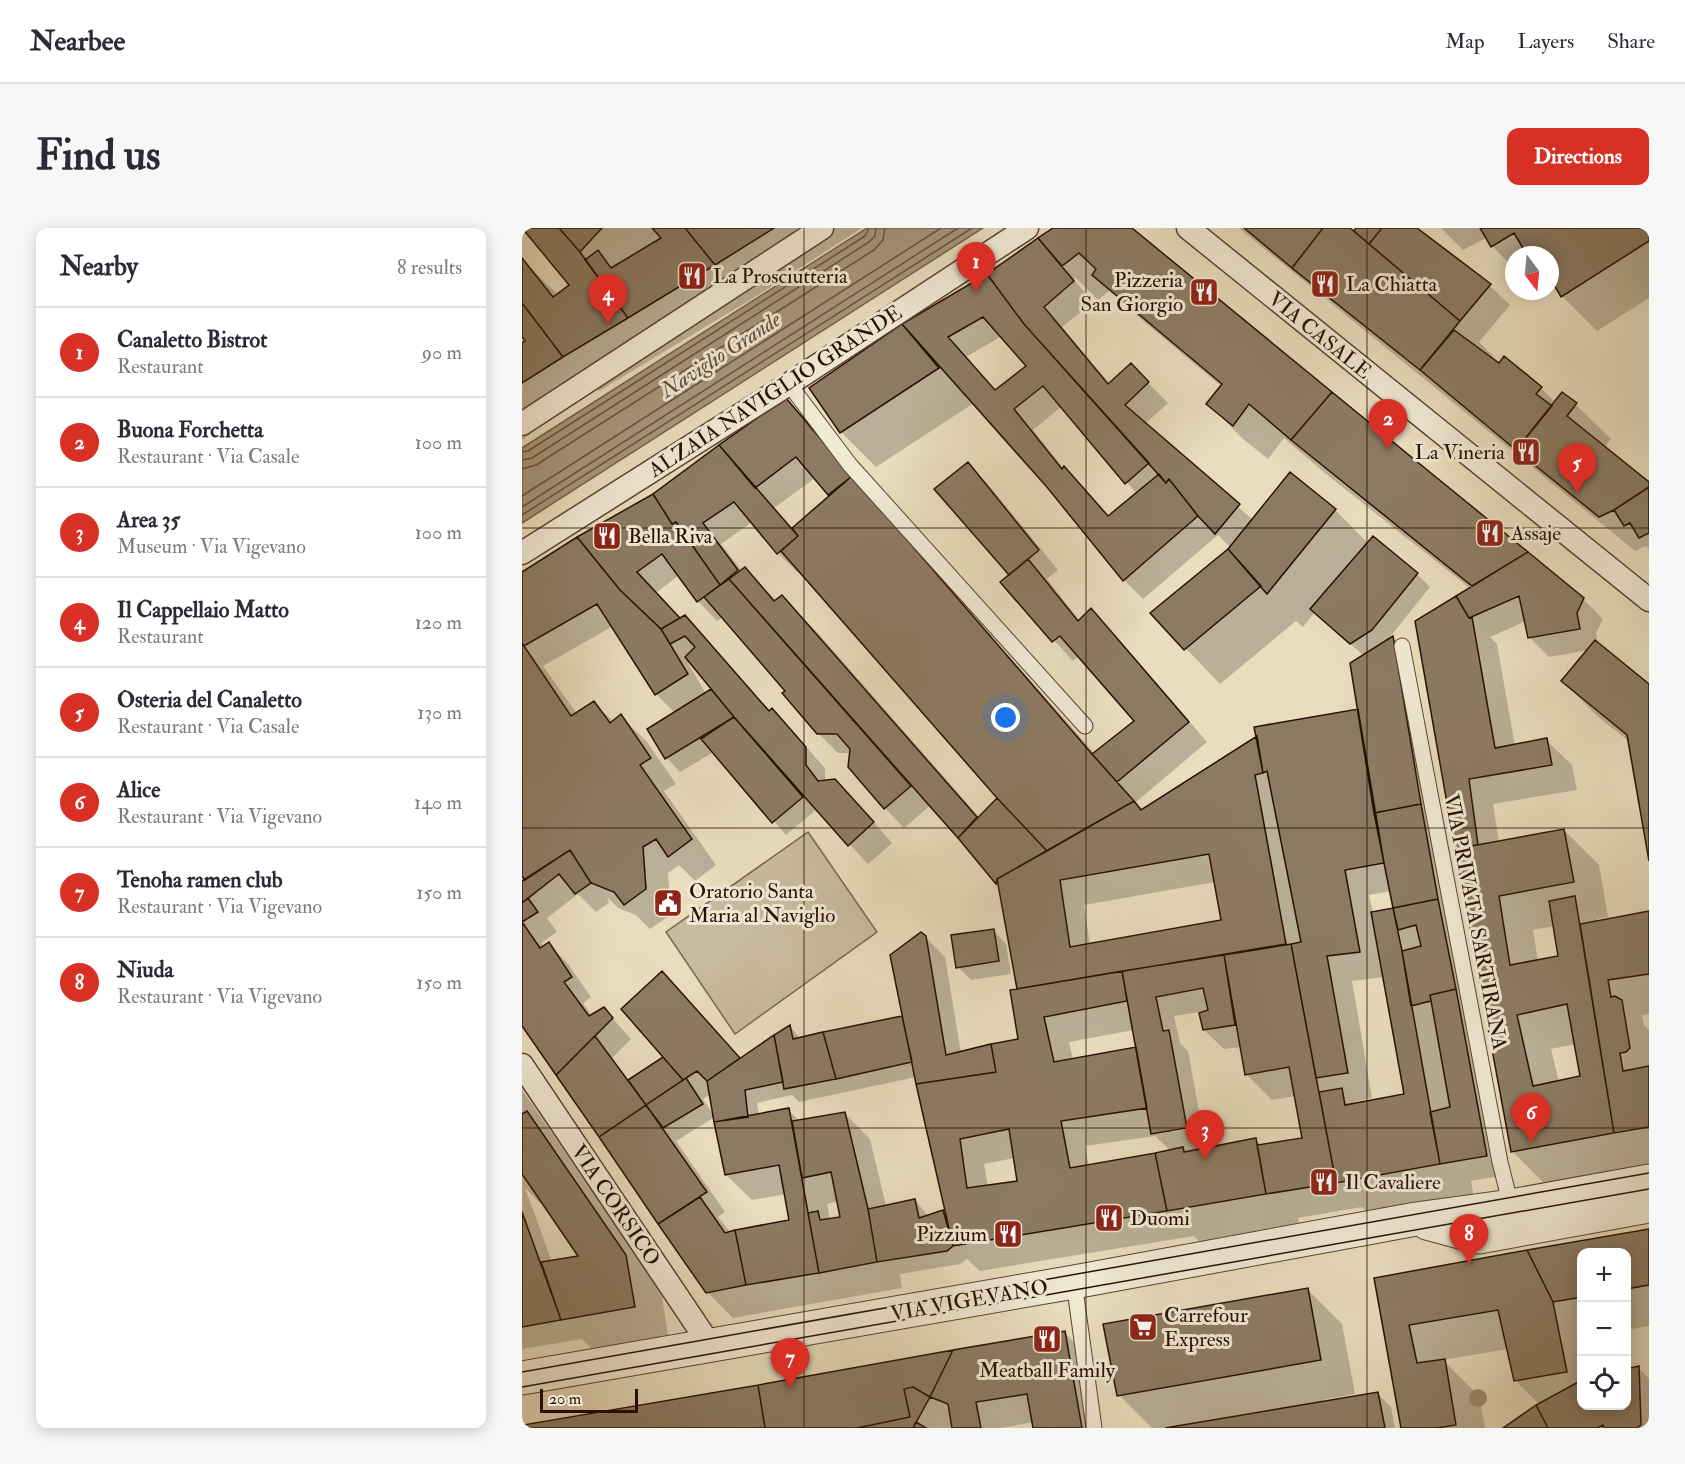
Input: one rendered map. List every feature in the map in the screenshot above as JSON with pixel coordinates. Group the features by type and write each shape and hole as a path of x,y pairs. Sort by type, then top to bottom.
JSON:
{"street":[{"path":"522,424 822,228"},
{"name":"ALZAIA NAVIGLIO GRANDE","path":"522,553 789,384 1027,228"},
{"name":"VIA CASALE","path":"1188,228 1649,600"},
{"name":"VIA CORSICO","path":"522,1065 710,1345"},
{"name":"VIA VIGEVANO","path":"522,1378 1074,1282 1416,1219 1511,1206 1649,1181"},
{"name":"VIA VIGEVANO","path":"1416,1219 1479,1237 1649,1206"}],"lane":[{"path":"789,384 850,465 1085,726"},
{"name":"VIA PRIVATA SARTIRANA","path":"1402,645 1500,1162 1511,1206"},
{"path":"1074,1282 1094,1428"}],"shaded area":[{"path":"808,832 877,932 735,1034 666,932"}],"water":[{"name":"Naviglio Grande","path":"867,228 983,228 522,523 522,448"}],"building":[{"path":"522,228 559,228 580,252 628,318 563,357 522,303 522,258 553,297 569,285"},
{"path":"559,228 602,228 580,252"},
{"path":"652,228 685,228 715,265 628,318 585,260 598,250 611,268 661,238"},
{"path":"685,228 774,228 715,265"},
{"path":"1053,228 1132,228 1332,392 1291,440 1249,404 1233,426 1206,404 1222,384 1092,275 1096,269 1079,253 1062,266 1038,238"},
{"path":"1244,228 1323,228 1292,268"},
{"path":"1323,228 1350,228 1460,321 1420,370 1292,268"},
{"path":"1356,228 1382,228 1369,244 1354,231"},
{"path":"1382,228 1417,228 1491,284 1460,321 1369,244"},
{"path":"1480,228 1649,228 1649,241 1561,297 1559,294 1559,246 1522,246 1514,233 1491,247"},
{"path":"1038,238 1074,281 1044,307 1108,384 1131,363 1149,382 1125,405 1240,504 1215,534 1169,479 1166,483 1024,324 987,274"},
{"path":"987,274 1024,324 1149,463 1125,484 1043,386 1014,409 1062,469 1064,466 1108,516 1159,474 1166,483 1169,479 1198,516 1123,581 1046,486 902,324","holes":["983,317 1026,366 995,390 948,337"]},
{"path":"522,303 563,357 522,383 522,343 525,341 522,337"},
{"path":"902,324 939,368 840,433 809,388"},
{"path":"1454,330 1499,363 1504,356 1542,387 1536,394 1552,406 1516,450 1420,370"},
{"path":"1332,392 1528,552 1472,586 1291,440"},
{"path":"1562,392 1577,403 1567,416 1649,482 1649,487 1599,517 1516,450"},
{"path":"786,398 852,476 828,495 796,457 755,488 719,445"},
{"path":"719,445 798,536 777,554 734,502 703,523 738,570 720,585 676,522 672,524 653,494"},
{"path":"968,462 1039,550 1009,575 934,489"},
{"path":"1290,472 1336,509 1267,594 1228,549"},
{"path":"852,476 1134,801 1047,851 997,798 781,551 798,536 792,528"},
{"path":"1649,487 1649,533 1639,538 1630,523 1624,526 1614,510"},
{"path":"653,494 672,524 676,522 720,585 697,602 662,554 637,572 680,618 661,629 620,590 577,537"},
{"path":"1373,536 1418,573 1372,630 1350,644 1310,609"},
{"path":"577,537 620,590 661,629 688,674 655,695 597,604 524,646 522,643 522,572"},
{"path":"1228,549 1261,586 1184,650 1150,613"},
{"path":"1528,552 1584,598 1577,613 1580,629 1528,638 1519,596 1469,618 1456,596"},
{"path":"1028,559 1078,621 1091,608 1189,722 1117,782 1092,754 1134,721 1060,636 1052,642 1000,582"},
{"path":"745,567 774,601 782,595 977,817 958,838 729,579"},
{"path":"729,579 911,786 884,809 848,767 850,749 837,734 817,734 782,693 785,691 704,597"},
{"path":"1456,596 1469,618 1472,617 1495,748 1547,738 1552,765 1469,779 1478,845 1455,849 1415,621"},
{"path":"685,615 769,711 772,708 806,747 806,765 818,781 835,779 874,822 848,846 734,717 685,657 695,647 685,636 670,644 661,629"},
{"path":"1393,636 1421,804 1374,813 1350,663"},
{"path":"1595,640 1649,684 1649,861 1627,735 1561,681"},
{"path":"522,643 571,716 594,701 610,723 621,714 651,758 640,765 692,839 668,857 656,839 643,847 646,889 624,905 614,892 591,883 570,850 525,880 522,876"},
{"path":"711,689 734,717 665,759 647,729"},
{"path":"1358,709 1384,863 1345,870 1360,952 1327,956 1348,1073 1316,1078 1291,944 1301,942 1267,771 1263,773 1254,727"},
{"path":"734,717 803,797 772,823 701,739"},
{"path":"1257,736 1263,773 1255,775 1286,944 1017,989 997,879 1134,801 1141,810","holes":["1209,854 1221,920 1070,947 1060,880"]},
{"path":"997,798 1047,851 997,879 996,884 958,838"},
{"path":"1421,804 1438,899 1393,908 1374,813"},
{"path":"1564,829 1574,882 1499,896 1510,965 1558,956 1549,901 1575,896 1614,1133 1511,1152 1455,849","holes":["1567,1004 1580,1076 1533,1086 1517,1015"]},
{"path":"570,850 591,883 575,894 559,874 522,903 522,881"},
{"path":"528,898 538,912 522,922 522,903"},
{"path":"1438,899 1456,989 1430,995 1431,1001 1411,1006 1402,951 1421,946 1416,925 1398,930 1393,908"},
{"path":"1393,908 1440,1164 1336,1183 1319,1092 1342,1088 1345,1105 1404,1094 1371,912"},
{"path":"1649,911 1649,974 1608,980 1611,997 1615,996 1622,1000 1630,1048 1620,1053 1623,1071 1649,1066 1649,1127 1614,1133 1580,924"},
{"path":"522,922 540,948 549,942 572,977 564,982 589,1016 604,1007 613,1018 556,1075 522,1026"},
{"path":"994,929 999,961 956,968 951,935"},
{"path":"921,932 926,936 946,1055 991,1044 996,1072 916,1084 890,955"},
{"path":"1291,944 1336,1183 1266,1194 1257,1145 1302,1138 1289,1067 1245,1075 1224,955"},
{"path":"1224,955 1235,1025 1203,1030 1199,1013 1208,1010 1203,988 1156,997 1163,1031 1169,1030 1187,1128 1151,1134 1122,971"},
{"path":"662,971 740,1058 707,1081 697,1071 683,1080 621,1009"},
{"path":"1122,971 1127,1001 1044,1017 1054,1062 1136,1047 1147,1108 1061,1121 1070,1168 1155,1153 1167,1211 953,1246 916,1084 996,1072 991,1044 1018,1039 1010,990","holes":["1009,1129 1017,1181 967,1188 960,1139"]},
{"path":"1456,989 1487,1156 1440,1164 1430,1112 1450,1107 1430,995"},
{"path":"902,1016 912,1062 836,1079 823,1032"},
{"path":"790,1025 793,1039 823,1032 836,1079 784,1089 774,1035"},
{"path":"774,1035 783,1082 745,1090 748,1117 714,1122 707,1081"},
{"path":"595,1036 646,1105 599,1137 556,1075"},
{"path":"663,1057 683,1080 646,1105 628,1080"},
{"path":"686,1078 703,1104 663,1128 646,1105"},
{"path":"646,1105 707,1192 658,1224 599,1137"},
{"path":"789,1108 819,1273 746,1285 735,1230 789,1220 779,1165 725,1175 714,1122"},
{"path":"527,1111 626,1255 635,1307 561,1320 541,1262 578,1256 522,1174 522,1114"},
{"path":"845,1112 868,1209 877,1262 819,1273 808,1213 818,1211 820,1220 840,1217 831,1172 802,1178 792,1121"},
{"path":"1256,1138 1266,1194 1167,1211 1155,1153 1183,1147 1184,1152"},
{"path":"700,1197 725,1233 735,1230 746,1285 706,1293 658,1224"},
{"path":"915,1199 919,1218 943,1210 953,1246 947,1251 877,1262 868,1209"},
{"path":"522,1212 561,1320 522,1327"},
{"path":"1649,1229 1649,1285 1631,1288 1631,1248 1577,1248 1577,1298 1553,1302 1527,1250"},
{"path":"1527,1250 1553,1302 1567,1372 1514,1381 1498,1310 1409,1325 1417,1363 1445,1359 1456,1425 1437,1428 1401,1428 1374,1278"},
{"path":"1308,1288 1321,1360 1117,1396 1103,1324"},
{"path":"1065,1331 1082,1428 1033,1428 1027,1394 976,1402 981,1428 952,1428 948,1404 930,1397 953,1350"},
{"path":"953,1350 930,1397 913,1387 904,1389 910,1417 857,1428 765,1428 758,1385"},
{"path":"1639,1366 1641,1425 1637,1428 1604,1428 1603,1425 1597,1428 1548,1428 1536,1405 1577,1383 1577,1410 1631,1410 1631,1368"},
{"path":"758,1385 765,1428 525,1428 523,1425"},
{"path":"913,1387 930,1397 913,1428 857,1428 910,1417 904,1389"},
{"path":"1378,1392 1385,1428 1165,1428"},
{"path":"1536,1405 1548,1428 1503,1428"},
{"path":"916,1422 926,1428 913,1428"}],"tram line":[{"path":"522,1372 1649,1173"},
{"path":"522,1387 1649,1189"}],"place":[{"name":"La Prosciutteria","path":"692,276"},
{"name":"La Chiatta","path":"1325,284"},
{"name":"Canaletto Bistrot","path":"976,292"},
{"name":"Pizzeria San Giorgio","path":"1204,292"},
{"name":"Il Cappellaio Matto","path":"608,324"},
{"name":"Buona Forchetta","path":"1388,449"},
{"name":"La Vineria","path":"1526,452"},
{"name":"Osteria del Canaletto","path":"1577,493"},
{"name":"Assaje","path":"1490,533"},
{"name":"Bella Riva","path":"607,536"},
{"name":"Oratorio Santa Maria al Naviglio","path":"668,903"},
{"name":"Alice","path":"1531,1143"},
{"name":"Area 35","path":"1205,1160"},
{"name":"Il Cavaliere","path":"1324,1182"},
{"name":"Duomi","path":"1109,1218"},
{"name":"Pizzium","path":"1008,1234"},
{"name":"Niuda","path":"1469,1264"},
{"name":"Carrefour Express","path":"1143,1327"},
{"name":"Meatball Family","path":"1047,1339"},
{"name":"Tenoha ramen club","path":"790,1388"}]}
